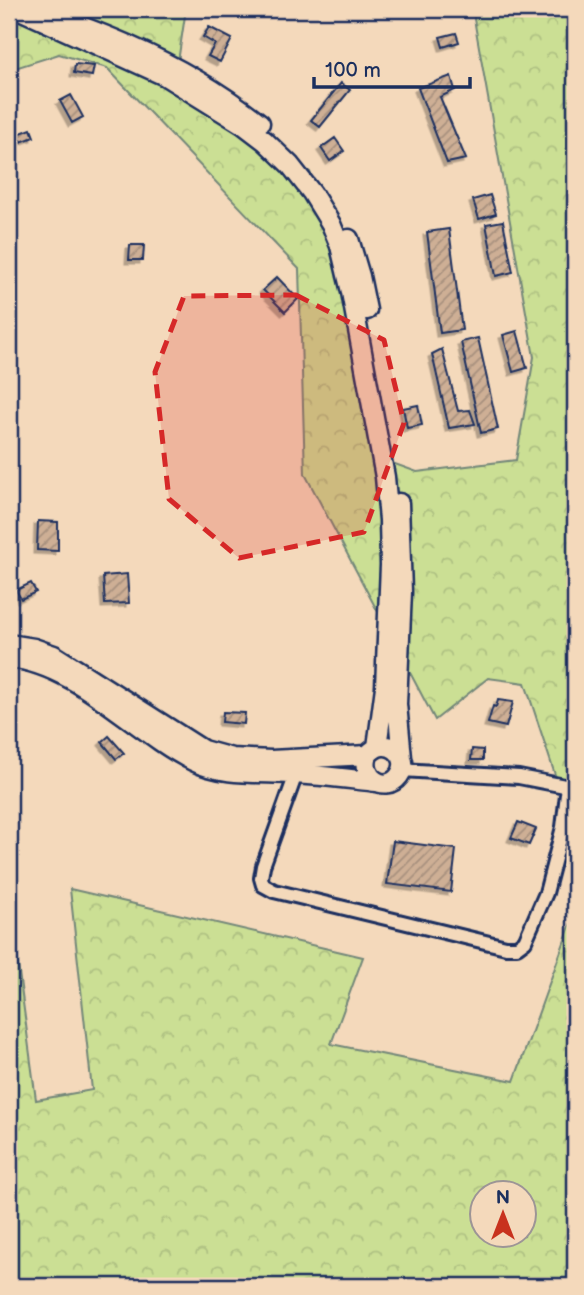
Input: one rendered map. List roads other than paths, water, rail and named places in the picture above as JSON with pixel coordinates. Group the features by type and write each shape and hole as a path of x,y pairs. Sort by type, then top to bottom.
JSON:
{"street":[{"path":"18,9 165,76 244,125 290,165 331,224 340,246 351,292 377,429 388,509 390,565 385,687 372,751 365,768 377,782"},
{"path":"9,658 51,668 194,762 222,770 377,782 389,782 399,776 402,764 397,704 402,592 399,495 360,275 342,222 303,163 284,144 222,94 167,63 45,9"},
{"path":"9,644 54,654 203,750 232,758 271,760 372,751 389,746 399,752 402,764"},
{"path":"296,774 263,866 263,886 274,891 506,947 517,947 525,941 546,892 572,787 519,777 402,764"}]}
